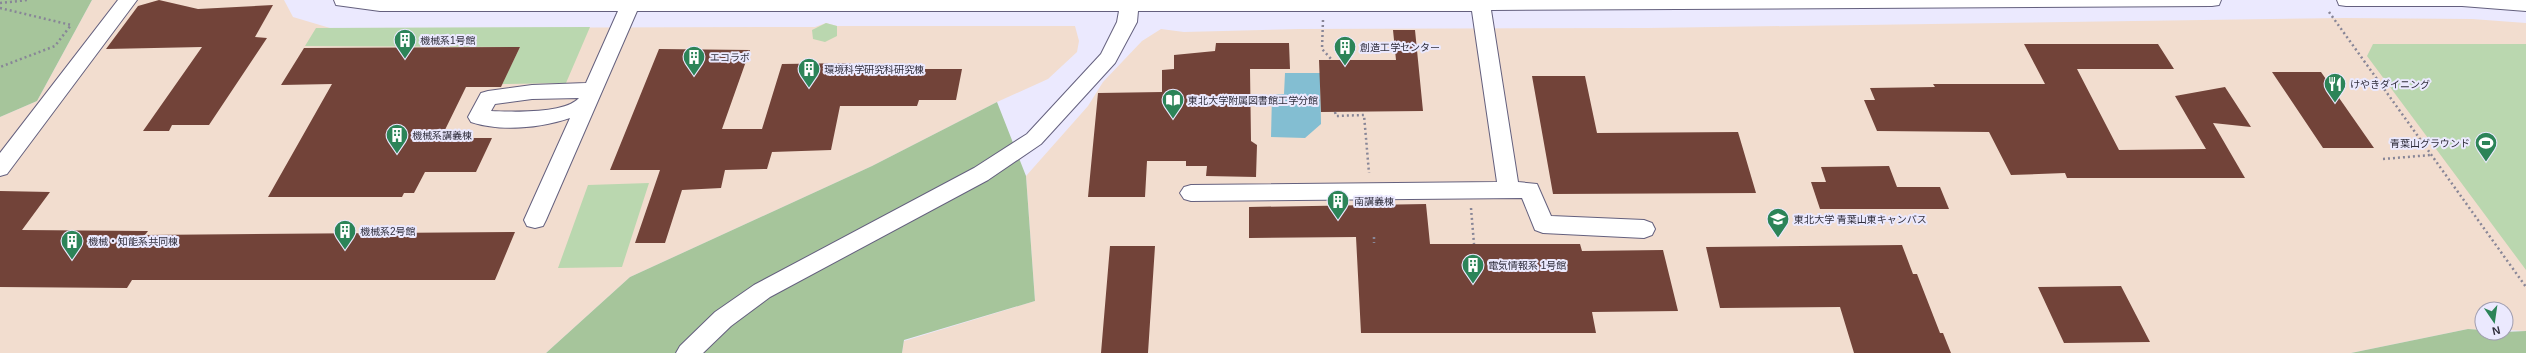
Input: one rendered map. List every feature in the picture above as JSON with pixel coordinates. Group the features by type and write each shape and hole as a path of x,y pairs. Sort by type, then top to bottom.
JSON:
{"street":[{"path":"0,168 128,0"},
{"path":"344,0 380,6 858,2 1129,6 1291,2 1322,4 1597,1 2212,0"},
{"path":"2346,0 2462,0 2526,5"},
{"path":"1480,3 1509,190"},
{"path":"535,220 630,5"},
{"path":"688,353 723,319 762,291 982,174 1034,139 1108,58 1127,22 1129,6"},
{"path":"1191,193 1530,190 1543,224 1644,229"}],"path":[{"path":"0,4 28,0"},
{"path":"1322,4 1322,49 1332,60"},
{"path":"0,8 71,25 55,46 0,67"},
{"path":"2329,12 2526,287"},
{"path":"1335,112 1336,116 1364,115 1370,191"},
{"path":"2383,159 2432,155"},
{"path":"1469,190 1474,244"},
{"path":"1374,237 1374,243"}],"shaded area":[{"path":"92,0 284,0 293,17 330,28 815,27 826,23 837,26 1075,26 1079,41 1077,52 1048,79 997,102 872,166 630,277 546,353 0,353 0,117 37,101"},
{"name":"東北大学 青葉山東キャンパス","path":"2344,18 2472,19 2526,23 2526,331 2514,330 2514,301 2474,301 2474,329 2468,329 2351,353 902,353 904,341 1035,301 1026,176 1088,106 1103,82 1142,41 1161,29 1184,32 1300,29 1648,28"}],"green space":[{"path":"0,0 92,0 37,101 0,117"},
{"path":"826,23 837,26 837,36 825,42 813,39 812,30"},
{"path":"590,27 566,83 502,84 520,47 305,46 316,28"},
{"name":"青葉山グラウンド","path":"2373,44 2526,44 2526,270 2367,56"},
{"path":"997,102 1026,176 1035,301 904,340 902,353 546,353 630,277 872,166"},
{"path":"649,183 622,267 558,268 588,185"},
{"path":"2468,329 2474,329 2474,341 2514,341 2514,332 2526,331 2526,353 2351,353"}],"water":[{"path":"1285,73 1320,73 1321,124 1305,138 1271,137 1272,95 1284,94"}],"building":[{"path":"159,0 198,9 273,5 255,37 267,38 209,125 172,125 169,131 143,131 202,47 106,49 138,6"},
{"name":"創造工学センター","path":"1393,30 1415,30 1423,111 1321,112 1319,60 1396,60"},
{"name":"東北大学附属図書館工学分館","path":"1216,43 1289,43 1290,69 1250,69 1251,141 1257,145 1256,177 1206,176 1207,166 1186,166 1186,161 1147,161 1145,197 1088,197 1098,93 1162,92 1162,70 1174,69 1174,55 1215,51"},
{"path":"2024,44 2158,44 2174,69 2077,69 2119,150 2206,149 2175,96 2225,87 2251,127 2213,123 2245,178 2067,178 2065,173 2011,175 1989,132 1877,131 1864,100 1875,100 1870,88 1935,87 1933,84 2045,84"},
{"path":"520,47 501,87 466,87 441,138 492,138 476,172 425,172 414,193 404,193 402,197 268,197 332,84 281,85 304,48"},
{"path":"659,49 750,50 722,129 762,129 782,64 851,63 850,67 925,66 925,69 962,69 956,100 919,100 917,106 840,106 831,150 772,152 767,169 725,170 721,188 682,190 665,243 635,243 660,170 610,170"},
{"path":"2272,72 2321,72 2374,148 2323,148"},
{"path":"1532,76 1585,76 1597,133 1738,132 1756,193 1553,194"},
{"path":"1889,166 1897,187 1940,187 1949,209 1820,209 1811,182 1826,182 1821,167"},
{"path":"0,191 50,192 22,230 148,231 145,235 515,232 495,280 132,280 127,288 0,287"},
{"name":"電気情報系 1号館","path":"1426,204 1430,244 1580,244 1582,251 1663,250 1678,311 1592,312 1596,333 1361,333 1356,237 1249,238 1249,207"},
{"path":"1902,245 1913,274 1917,274 1940,333 1943,333 1951,353 1854,353 1840,307 1720,308 1706,247"},
{"path":"1110,246 1155,246 1148,353 1101,353"},
{"path":"2121,286 2150,342 2064,343 2038,287"}],"place":[{"name":"機械系1号館","path":"405,60"},
{"name":"創造工学センター","path":"1345,66"},
{"name":"エコラボ","path":"694,76"},
{"name":"環境科学研究科研究棟","path":"809,88"},
{"name":"けやきダイニング","path":"2335,104"},
{"name":"東北大学附属図書館工学分館","path":"1173,120"},
{"name":"機械系講義棟","path":"397,154"},
{"name":"青葉山グラウンド","path":"2486,162"},
{"name":"南講義棟","path":"1338,220"},
{"name":"東北大学 青葉山東キャンパス","path":"1778,238"},
{"name":"機械系2号館","path":"345,250"},
{"name":"機械・知能系共同棟","path":"72,260"},
{"name":"電気情報系 1号館","path":"1473,284"}]}
